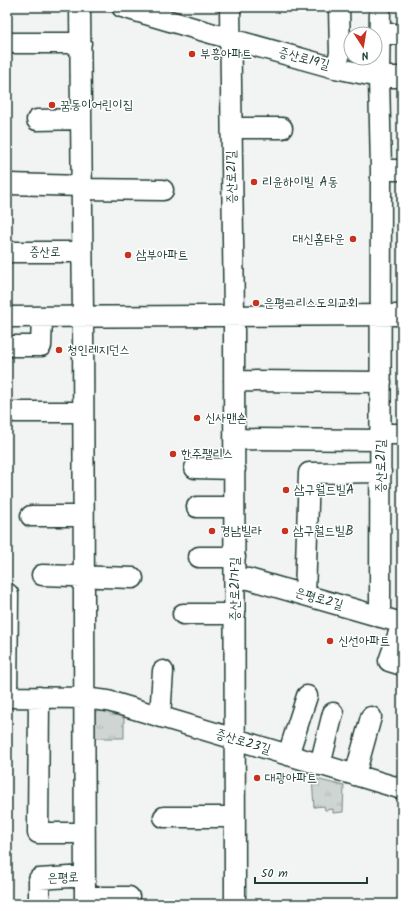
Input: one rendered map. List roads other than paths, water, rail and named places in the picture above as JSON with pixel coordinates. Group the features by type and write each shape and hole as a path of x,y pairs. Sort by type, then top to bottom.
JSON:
{"street":[{"path":"80,7 83,316 85,876"},
{"name":"증산로19길","path":"122,7 159,12 231,39 336,68 379,77 402,77"},
{"path":"230,7 231,39"},
{"path":"336,68 340,54 339,7"},
{"name":"증산로21길","path":"380,7 380,26"},
{"path":"383,34 402,34"},
{"name":"증산로21길","path":"231,39 234,316"},
{"path":"7,43 81,43"},
{"name":"증산로21길","path":"379,66 381,170 380,617"},
{"path":"37,120 81,119"},
{"path":"232,128 282,128"},
{"path":"381,170 402,170"},
{"path":"9,184 163,190"},
{"name":"증산로","path":"7,252 82,252"},
{"path":"7,317 402,315"},
{"name":"증산로21가길","path":"234,316 234,739"},
{"path":"7,346 41,346 42,317"},
{"path":"234,381 381,382"},
{"path":"16,412 83,412"},
{"path":"234,439 381,437 402,434"},
{"path":"195,468 234,469"},
{"path":"305,595 309,473 381,472"},
{"path":"197,508 234,507"},
{"path":"31,516 83,516"},
{"path":"199,557 235,557"},
{"path":"42,575 133,578"},
{"name":"은평로2길","path":"235,578 249,579 402,623"},
{"path":"7,697 8,594"},
{"path":"184,614 234,614"},
{"path":"395,663 402,623"},
{"path":"160,717 163,671"},
{"path":"288,755 306,696"},
{"name":"증산로23길","path":"7,697 84,698 108,701 402,789"},
{"path":"39,697 38,834 84,833"},
{"path":"320,764 333,713"},
{"path":"355,775 371,717"},
{"path":"234,739 235,904"},
{"path":"164,817 234,817"},
{"name":"은평로","path":"39,904 39,879 85,876 85,901"},
{"path":"85,901 129,897 129,904"}],"place":[{"name":"부흥아파트","path":"192,54"},
{"name":"꿈동이어린이집","path":"52,105"},
{"name":"리윤하이빌 A동","path":"254,182"},
{"name":"대신홈타운","path":"353,239"},
{"name":"삼부아파트","path":"128,255"},
{"name":"은평그리스도의교회","path":"256,303"},
{"name":"청인레지던스","path":"59,350"},
{"name":"신사맨숀","path":"197,418"},
{"name":"한주팰리스","path":"173,454"},
{"name":"삼구월드빌A","path":"286,490"},
{"name":"경남빌라","path":"212,531"},
{"name":"삼구월드빌B","path":"285,531"},
{"name":"신선아파트","path":"330,641"},
{"name":"대광아파트","path":"257,778"}]}
